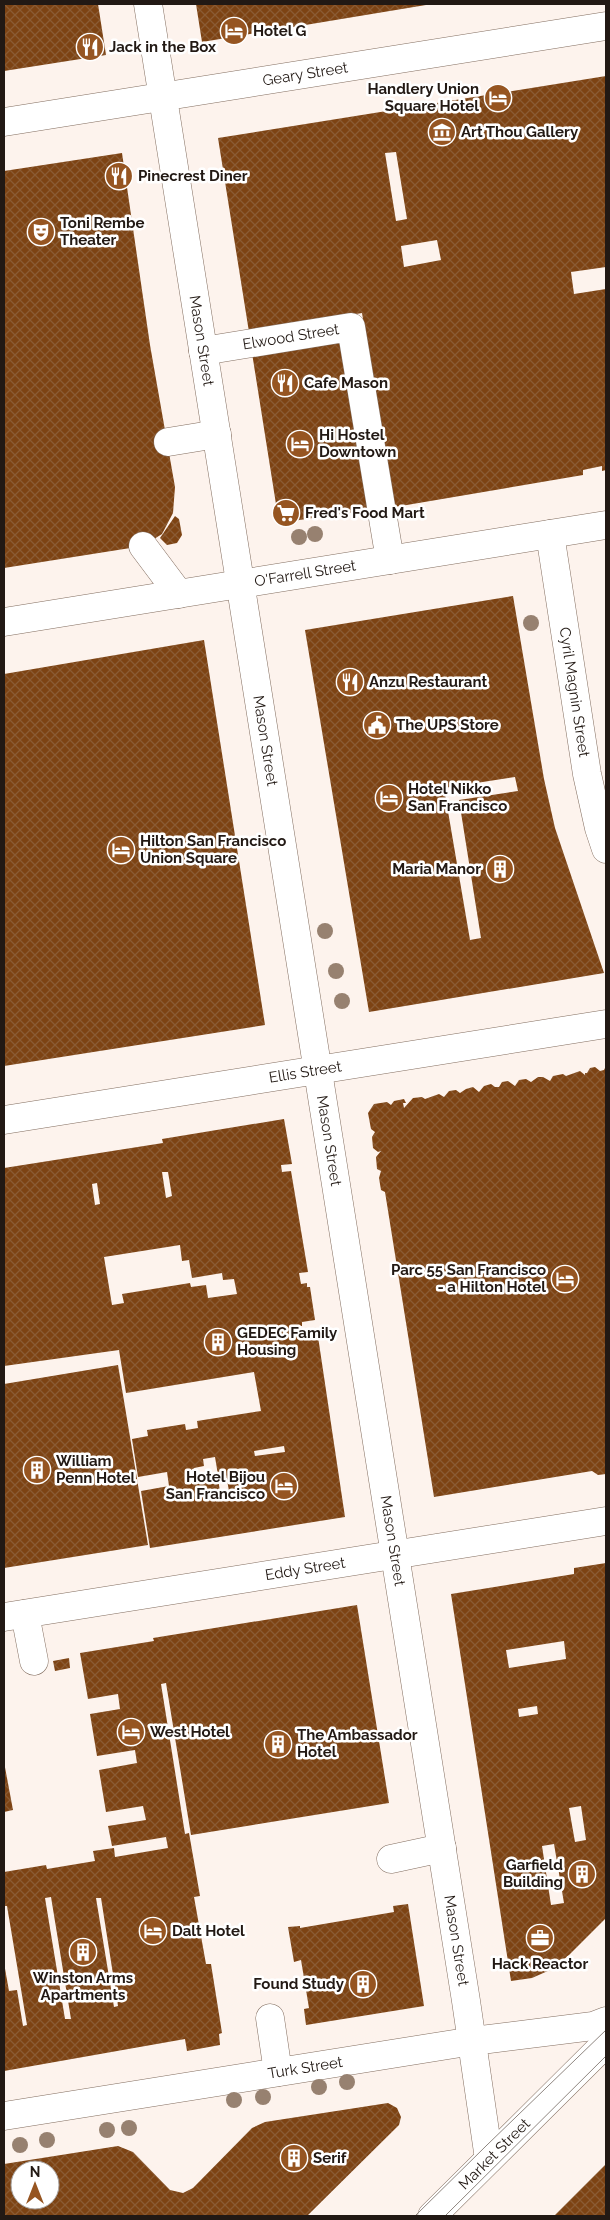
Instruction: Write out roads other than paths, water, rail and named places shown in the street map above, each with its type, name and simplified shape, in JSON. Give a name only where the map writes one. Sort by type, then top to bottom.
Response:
[{"type":"street","name":"Mason Street","points":[[148,4],[442,1848],[489,2159]]},
{"type":"street","name":"Geary Street","points":[[4,122],[606,26]]},
{"type":"street","name":"Elwood Street","points":[[203,351],[351,327],[390,560]]},
{"type":"street","points":[[168,442],[217,434]]},
{"type":"street","name":"O'Farrell Street","points":[[4,622],[606,525]]},
{"type":"street","name":"Cyril Magnin Street","points":[[550,534],[587,774],[599,828],[606,849]]},
{"type":"street","points":[[144,546],[179,594]]},
{"type":"street","name":"Ellis Street","points":[[4,1120],[606,1024]]},
{"type":"street","name":"Eddy Street","points":[[14,1615],[606,1521]]},
{"type":"street","points":[[14,1615],[34,1661]]},
{"type":"street","points":[[391,1859],[442,1848]]},
{"type":"street","points":[[270,2018],[278,2072]]},
{"type":"street","name":"Turk Street","points":[[4,2116],[472,2041],[592,2026],[606,2021]]},
{"type":"street","name":"Market Street","points":[[432,2216],[606,2043]]},
{"type":"street","name":"Market Street","points":[[556,2094],[606,2065]]},
{"type":"tram line","points":[[415,2216],[606,2030]]},
{"type":"tram line","points":[[445,2216],[606,2056]]},
{"type":"place","name":"Hotel G","points":[[234,31]]},
{"type":"place","name":"Jack in the Box","points":[[90,47]]},
{"type":"place","name":"Handlery Union Square Hotel","points":[[498,98]]},
{"type":"place","name":"Art Thou Gallery","points":[[442,132]]},
{"type":"place","name":"Pinecrest Diner","points":[[119,176]]},
{"type":"place","name":"Toni Rembe Theater","points":[[41,232]]},
{"type":"place","name":"Cafe Mason","points":[[285,383]]},
{"type":"place","name":"Hi Hostel Downtown","points":[[300,444]]},
{"type":"place","name":"Fred's Food Mart","points":[[286,513]]},
{"type":"place","name":"Anzu Restaurant","points":[[350,682]]},
{"type":"place","name":"The UPS Store","points":[[377,725]]},
{"type":"place","name":"Hotel Nikko San Francisco","points":[[389,798]]},
{"type":"place","name":"Hilton San Francisco Union Square","points":[[121,850]]},
{"type":"place","name":"Maria Manor","points":[[500,869]]},
{"type":"place","name":"Parc 55 San Francisco - a Hilton Hotel","points":[[565,1279]]},
{"type":"place","name":"GEDEC Family Housing","points":[[218,1342]]},
{"type":"place","name":"William Penn Hotel","points":[[37,1470]]},
{"type":"place","name":"Hotel Bijou San Francisco","points":[[284,1486]]},
{"type":"place","name":"West Hotel","points":[[131,1732]]},
{"type":"place","name":"The Ambassador Hotel","points":[[278,1744]]},
{"type":"place","name":"Garfield Building","points":[[582,1874]]},
{"type":"place","name":"Dalt Hotel","points":[[153,1931]]},
{"type":"place","name":"Hack Reactor","points":[[540,1938]]},
{"type":"place","name":"Winston Arms Apartments","points":[[83,1952]]},
{"type":"place","name":"Found Study","points":[[363,1984]]},
{"type":"place","name":"Serif","points":[[294,2158]]}]
